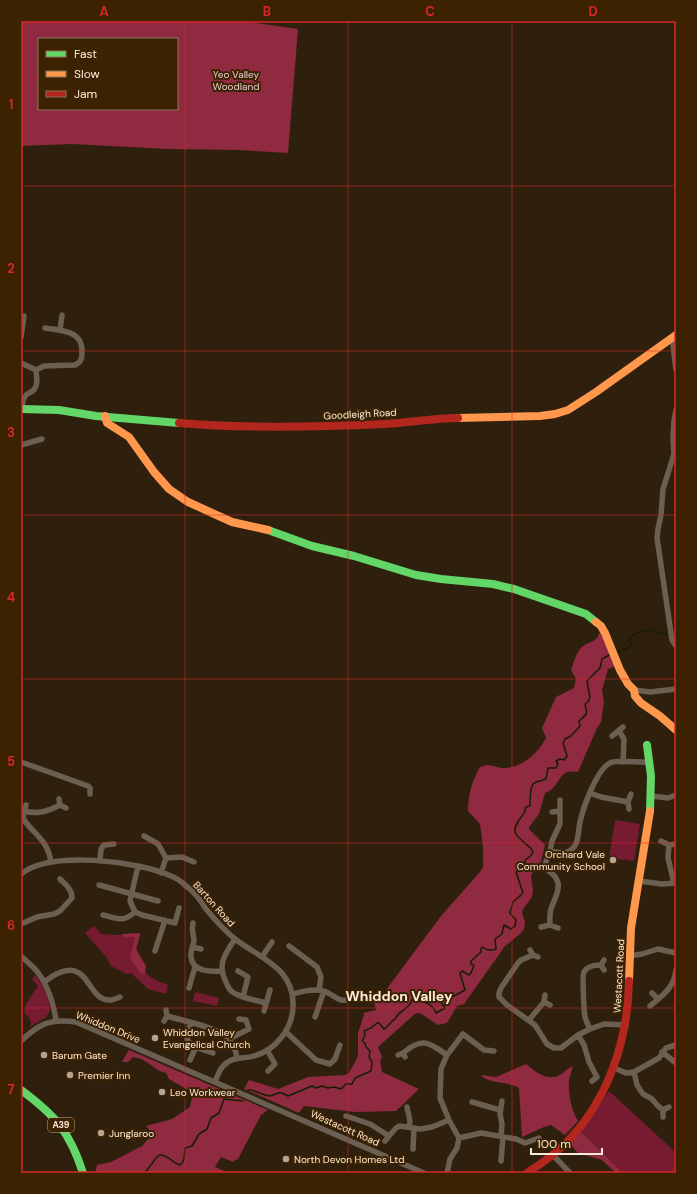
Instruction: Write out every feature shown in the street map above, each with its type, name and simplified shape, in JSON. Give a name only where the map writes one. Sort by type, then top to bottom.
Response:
[{"type":"street","points":[[60,330],[62,315]]},
{"type":"street","points":[[21,337],[24,316]]},
{"type":"street","points":[[36,370],[44,366],[75,365],[81,361],[82,348],[80,342],[69,332],[45,328]]},
{"type":"street","points":[[674,336],[676,370]]},
{"type":"street","name":"Goodleigh Road","points":[[21,408],[61,409],[105,416],[211,426],[331,426],[387,424],[454,418],[548,415],[568,410],[596,392],[674,336]]},
{"type":"street","points":[[21,363],[36,370]]},
{"type":"street","points":[[21,408],[23,398],[32,391],[36,385],[36,370]]},
{"type":"street","points":[[676,410],[673,437],[674,454],[663,489],[662,511],[658,533],[671,636],[676,646]]},
{"type":"street","points":[[105,416],[107,423],[128,437],[135,444],[160,480],[169,489],[188,502],[232,522],[269,530],[312,546],[354,556],[409,573],[441,579],[493,584],[514,589],[586,614],[600,626],[605,633],[624,678],[634,690],[635,696],[641,703],[660,716],[676,730]]},
{"type":"street","points":[[21,445],[42,439]]},
{"type":"street","points":[[634,690],[650,692],[676,689]]},
{"type":"street","points":[[612,736],[621,729],[624,739],[623,762]]},
{"type":"street","name":"Westacott Road","points":[[527,1173],[553,1154],[575,1133],[600,1098],[620,1053],[626,1025],[631,930],[651,796],[647,745]]},
{"type":"street","points":[[550,851],[562,853],[568,852],[576,845],[580,820],[590,793],[600,773],[607,764],[614,761],[649,762]]},
{"type":"street","points":[[21,762],[88,786],[90,788],[90,794]]},
{"type":"street","points":[[590,793],[601,797],[628,802]]},
{"type":"street","points":[[629,809],[628,802],[631,794]]},
{"type":"street","points":[[651,796],[668,798],[676,795]]},
{"type":"street","points":[[550,925],[550,912],[558,886],[556,878],[546,870],[545,866],[552,840],[560,824],[560,800]]},
{"type":"street","points":[[51,862],[49,850],[46,844],[24,820],[25,808],[37,813],[45,812],[62,804]]},
{"type":"street","points":[[552,812],[560,811]]},
{"type":"street","points":[[144,836],[158,844],[166,858],[161,872]]},
{"type":"street","points":[[661,841],[668,845],[676,844]]},
{"type":"street","points":[[100,861],[101,848],[104,845],[114,844]]},
{"type":"street","points":[[639,881],[662,884],[675,883],[668,858],[668,845]]},
{"type":"street","points":[[166,858],[182,857],[194,862]]},
{"type":"street","name":"Barton Road","points":[[22,871],[36,865],[51,862],[100,861],[138,866],[161,872],[179,881],[194,892],[220,925],[235,939],[278,968],[289,985],[292,994],[292,1014],[286,1032],[277,1043],[267,1050],[255,1056],[237,1058],[226,1062],[220,1069],[215,1082]]},
{"type":"street","points":[[138,866],[130,902],[135,912],[175,923],[179,908]]},
{"type":"street","points":[[21,924],[37,917],[54,914],[60,911],[68,903],[72,898],[72,893],[60,879]]},
{"type":"street","points":[[99,885],[158,901]]},
{"type":"street","points":[[103,915],[122,920],[128,918],[135,912]]},
{"type":"street","points":[[155,951],[165,920]]},
{"type":"street","points":[[189,988],[195,967],[191,957],[194,939],[191,930],[193,923]]},
{"type":"street","points":[[541,927],[550,925],[558,928]]},
{"type":"street","points":[[235,939],[224,957],[221,971],[229,988],[236,994],[243,997],[266,1003]]},
{"type":"street","points":[[262,957],[272,942]]},
{"type":"street","points":[[289,946],[317,967],[321,977],[322,990],[315,1017]]},
{"type":"street","points":[[192,947],[201,949]]},
{"type":"street","points":[[629,956],[658,949],[676,953]]},
{"type":"street","points":[[534,954],[521,960],[498,993],[500,999],[529,1020],[537,1028],[547,1044],[554,1048],[561,1048],[578,1035],[604,1024],[626,1025]]},
{"type":"street","points":[[21,956],[34,968],[44,982],[50,993],[56,1020]]},
{"type":"street","points":[[590,1029],[585,1018],[584,1011],[583,976],[587,969],[594,965],[603,965]]},
{"type":"street","points":[[195,967],[204,970],[221,971]]},
{"type":"street","points":[[44,982],[61,971],[72,970],[81,974],[96,994],[103,999],[110,1001],[120,998]]},
{"type":"street","points":[[650,1006],[674,982],[676,970]]},
{"type":"street","points":[[238,971],[248,977],[243,997]]},
{"type":"street","points":[[264,1011],[270,990]]},
{"type":"street","points":[[292,994],[310,990],[322,990],[339,1000],[352,1000]]},
{"type":"street","points":[[652,993],[658,999]]},
{"type":"street","points":[[529,1020],[544,1002],[545,995]]},
{"type":"street","points":[[544,1002],[550,1005]]},
{"type":"street","points":[[166,1016],[219,1031],[229,1039],[236,1052],[237,1058]]},
{"type":"street","points":[[229,1039],[250,1029],[246,1020],[239,1019]]},
{"type":"street","name":"Whiddon Drive","points":[[21,1041],[43,1024],[56,1020],[76,1022],[257,1100]]},
{"type":"street","points":[[191,1023],[187,1038],[189,1043],[212,1052]]},
{"type":"street","points":[[447,1173],[450,1159],[457,1148],[459,1138],[449,1120],[440,1098],[441,1070],[447,1055],[465,1031],[484,1050],[495,1050]]},
{"type":"street","points":[[286,1032],[316,1060],[330,1064],[335,1059],[340,1045]]},
{"type":"street","points":[[578,1035],[584,1045],[588,1062],[597,1077],[592,1081]]},
{"type":"street","points":[[402,1055],[409,1047],[422,1042],[431,1044],[447,1055]]},
{"type":"street","points":[[614,1068],[626,1073],[634,1072],[659,1058],[666,1048],[676,1044]]},
{"type":"street","points":[[190,1060],[196,1047]]},
{"type":"street","points":[[267,1050],[274,1064],[268,1071]]},
{"type":"street","points":[[662,1052],[676,1063]]},
{"type":"street","points":[[634,1072],[637,1085],[643,1094],[652,1099],[658,1106],[666,1109],[663,1117]]},
{"type":"street","name":"A39","points":[[21,1090],[37,1102],[62,1127],[77,1154],[83,1173]]},
{"type":"street","name":"Westacott Road","points":[[257,1100],[424,1173]]},
{"type":"street","points":[[500,1161],[502,1124],[500,1110],[502,1101]]},
{"type":"street","points":[[472,1102],[500,1110]]},
{"type":"street","points":[[407,1107],[412,1128],[413,1149]]},
{"type":"street","points":[[346,1116],[370,1124],[387,1138],[399,1126],[412,1128],[432,1127],[449,1120]]},
{"type":"street","points":[[459,1138],[481,1133],[525,1143],[539,1138]]},
{"type":"street","points":[[553,1154],[570,1173]]},
{"type":"shaded area","points":[[615,820],[640,824],[634,861],[609,858]]},
{"type":"shaded area","points":[[94,926],[101,934],[117,935],[139,933],[140,935],[134,957],[141,968],[148,975],[168,985],[166,994],[148,989],[131,973],[127,974],[111,966],[107,958],[85,933]]},
{"type":"shaded area","points":[[35,975],[46,992],[50,1011],[46,1017],[30,1027],[30,1019],[24,1012],[26,1004],[38,986],[32,979]]},
{"type":"shaded area","points":[[195,992],[219,998],[217,1006],[193,1001]]},
{"type":"shaded area","points":[[609,1091],[672,1149],[676,1155],[676,1173],[623,1173],[581,1132]]},
{"type":"green space","name":"Yeo Valley Woodland","points":[[21,21],[241,21],[298,29],[288,153],[72,144],[21,146]]},
{"type":"green space","points":[[600,632],[616,666],[608,669],[602,690],[604,702],[601,722],[578,772],[572,771],[565,773],[553,788],[545,793],[539,814],[529,827],[529,829],[545,845],[541,861],[533,871],[531,877],[533,890],[532,897],[523,909],[522,913],[525,922],[524,929],[505,946],[464,1004],[457,1006],[447,1023],[438,1025],[420,1013],[416,1013],[378,1047],[382,1057],[380,1061],[382,1072],[419,1089],[396,1111],[355,1112],[304,1106],[299,1113],[244,1089],[249,1080],[278,1089],[308,1077],[345,1075],[349,1073],[357,1058],[358,1033],[364,1015],[363,1013],[376,1010],[374,1002],[387,998],[386,990],[441,916],[483,867],[483,846],[480,824],[468,811],[471,788],[480,767],[491,765],[503,768],[513,767],[530,758],[535,753],[546,738],[542,728],[556,697],[574,688],[576,679],[571,670],[577,654],[583,646],[595,640]]},
{"type":"green space","points":[[139,933],[140,935],[136,949],[146,966],[145,975],[141,974],[130,958],[135,937],[124,937],[122,934]]},
{"type":"green space","points":[[129,1050],[268,1110],[261,1115],[238,1159],[233,1162],[221,1157],[215,1167],[229,1173],[95,1173],[97,1165],[111,1162],[142,1146],[153,1134],[146,1126],[172,1119],[190,1107],[193,1093],[169,1079],[166,1073],[159,1071],[139,1058],[133,1057],[128,1062],[122,1062]]},
{"type":"green space","points":[[526,1064],[542,1075],[551,1077],[560,1075],[573,1066],[569,1079],[570,1101],[578,1121],[565,1135],[551,1125],[522,1137],[519,1088],[510,1084],[488,1080],[481,1075],[496,1077]]},
{"type":"green space","points":[[581,1132],[623,1173],[616,1173],[602,1160],[578,1153],[570,1144]]},
{"type":"waterway","points":[[617,652],[630,647],[632,645],[629,639],[640,632],[653,630],[658,634],[663,633],[669,635]]},
{"type":"waterway","points":[[248,1090],[270,1096],[278,1093],[288,1096],[312,1086],[316,1088],[322,1086],[341,1089],[346,1084],[352,1084],[355,1078],[371,1071],[372,1062],[369,1057],[370,1051],[362,1041],[365,1035],[364,1031],[377,1023],[379,1023],[384,1029],[409,1006],[412,1000],[415,999],[427,1003],[436,1013],[445,1008],[441,1002],[441,998],[452,997],[465,990],[460,973],[462,971],[469,975],[471,973],[474,965],[471,964],[471,961],[481,952],[482,947],[489,950],[496,949],[495,939],[502,934],[504,925],[511,929],[515,926],[516,920],[510,913],[513,902],[523,893],[516,872],[525,868],[525,860],[531,856],[533,852],[532,849],[516,835],[516,825],[524,814],[526,807],[530,806],[533,784],[546,779],[548,768],[556,768],[558,764],[556,761],[560,759],[564,760],[567,756],[563,743],[565,739],[571,736],[580,726],[579,721],[586,714],[585,704],[588,702],[590,697],[587,681],[600,668],[602,659],[611,654]]},
{"type":"waterway","points":[[145,1173],[159,1155],[165,1156],[180,1165],[184,1159],[185,1148],[192,1146],[199,1134],[207,1129],[211,1118],[219,1113],[224,1099],[243,1101]]},
{"type":"traffic: fast","points":[[21,409],[59,410],[96,416],[179,423]]},
{"type":"traffic: fast","points":[[268,530],[312,546],[354,556],[416,575],[493,584],[514,589],[586,614],[596,622]]},
{"type":"traffic: fast","points":[[647,745],[651,776],[650,811]]},
{"type":"traffic: fast","points":[[21,1090],[52,1116],[67,1135],[73,1146],[83,1173]]},
{"type":"traffic: slow","points":[[458,418],[540,416],[568,410],[676,335]]},
{"type":"traffic: slow","points":[[105,416],[107,423],[129,437],[154,472],[169,489],[188,502],[232,522],[268,530]]},
{"type":"traffic: slow","points":[[596,622],[601,626],[605,633],[620,670],[628,684],[634,690],[635,696],[641,703],[660,716],[676,730]]},
{"type":"traffic: slow","points":[[629,981],[631,928],[650,811]]},
{"type":"traffic: jam","points":[[179,423],[256,427],[308,427],[403,423],[458,418]]},
{"type":"traffic: jam","points":[[527,1173],[566,1143],[581,1126],[604,1089],[613,1068],[625,1026],[629,981]]},
{"type":"place","name":"Orchard Vale Community School","points":[[613,860]]},
{"type":"place","name":"Whiddon Valley Evangelical Church","points":[[155,1038]]},
{"type":"place","name":"Barum Gate","points":[[44,1055]]},
{"type":"place","name":"Premier Inn","points":[[70,1075]]},
{"type":"place","name":"Leo Workwear","points":[[162,1092]]},
{"type":"place","name":"Junglaroo","points":[[101,1133]]},
{"type":"place","name":"North Devon Homes Ltd","points":[[286,1159]]},
{"type":"district","name":"Whiddon Valley","points":[[399,996]]}]
